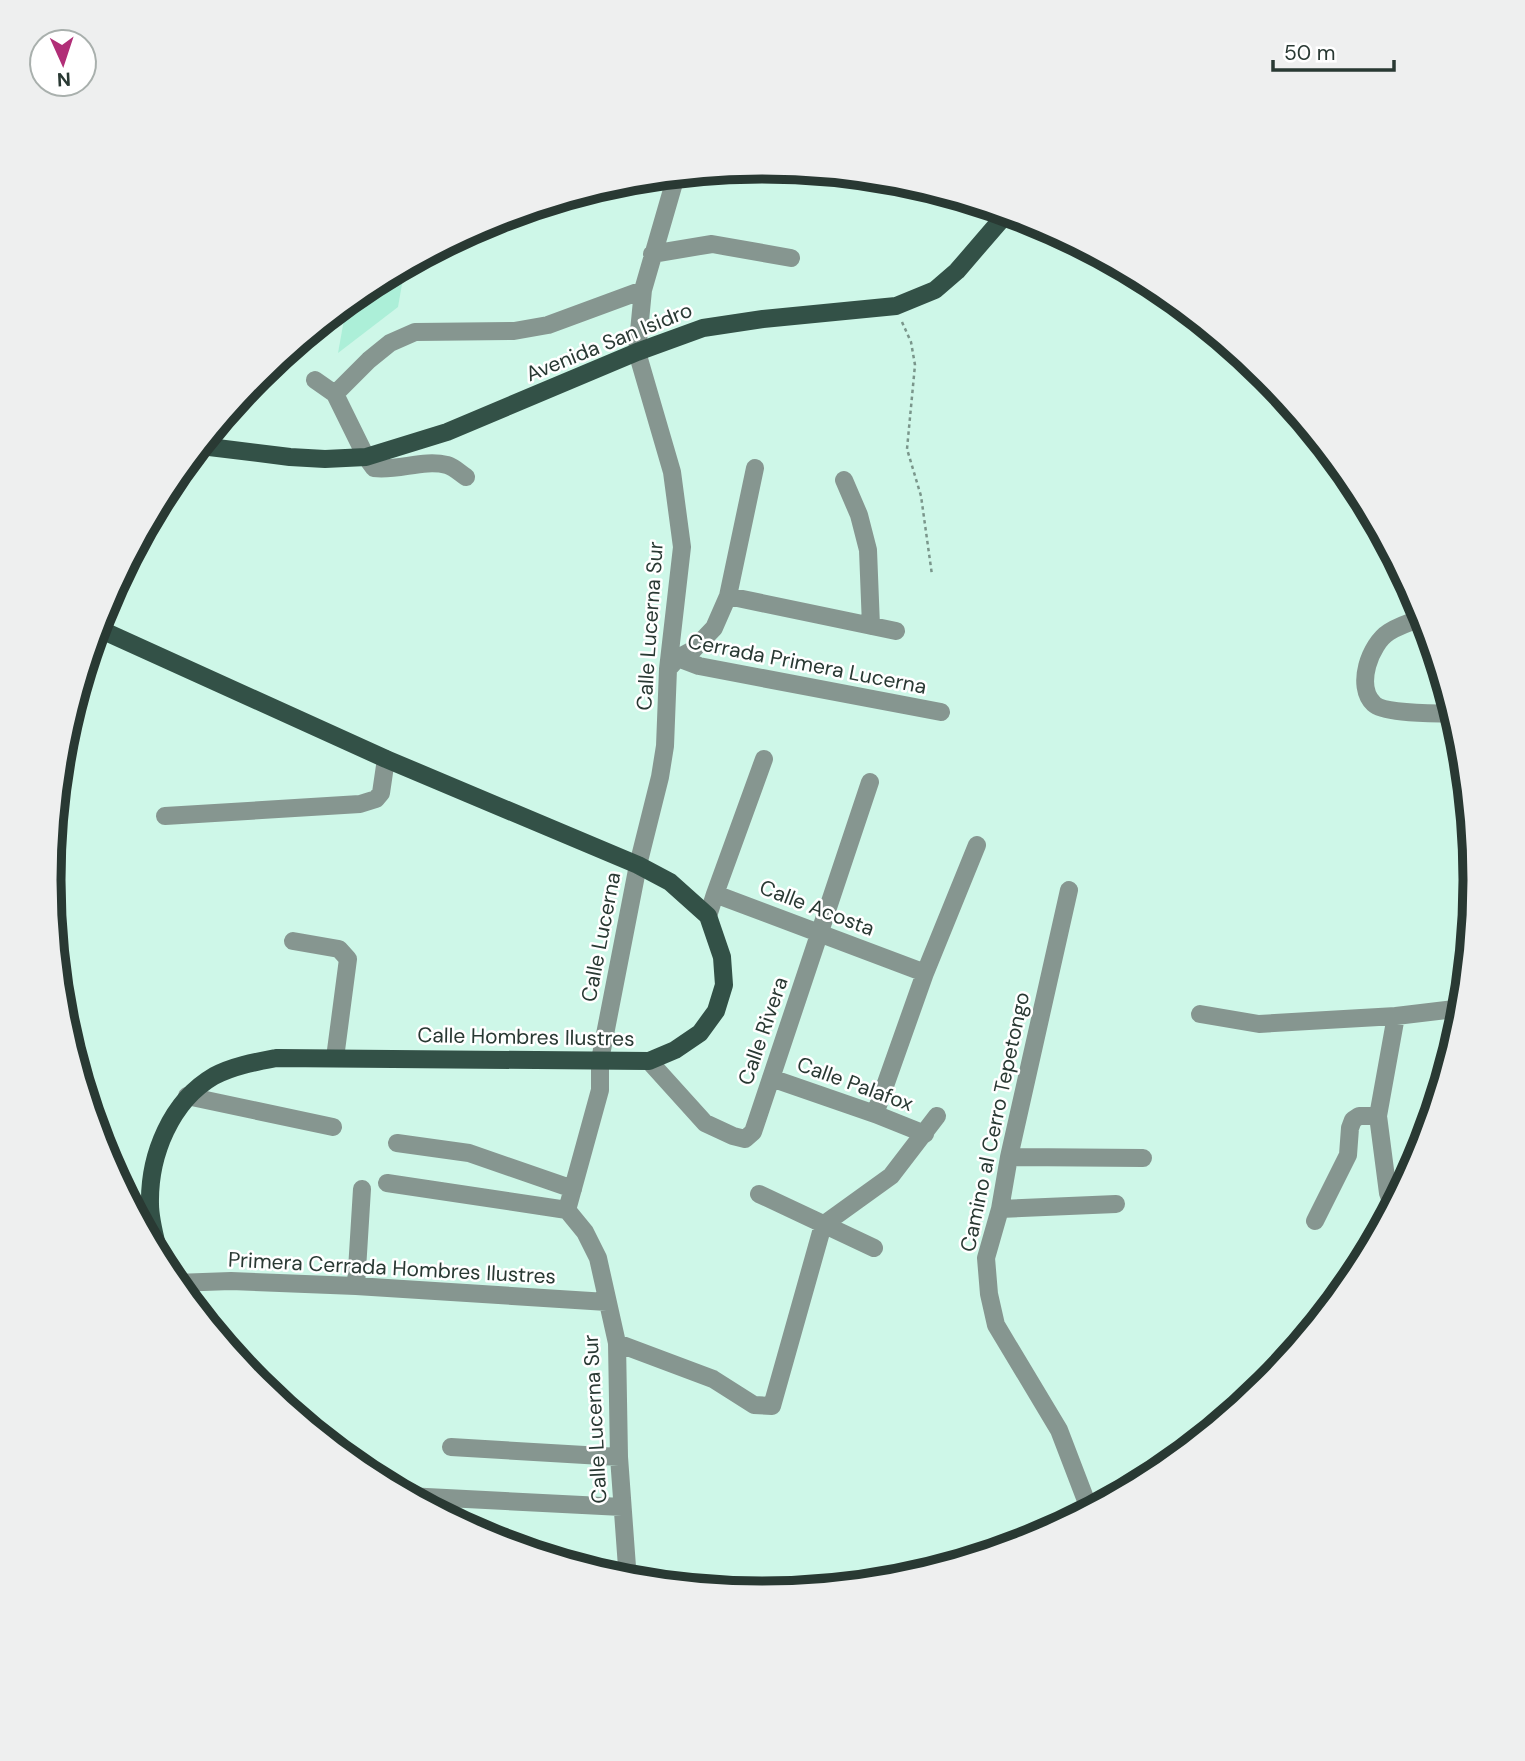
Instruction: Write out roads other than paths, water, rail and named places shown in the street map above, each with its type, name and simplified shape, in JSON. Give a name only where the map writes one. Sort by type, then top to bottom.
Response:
[{"type":"main road","name":"Avenida San Isidro","points":[[211,447],[290,457],[366,457],[447,432],[637,352],[703,328],[763,319],[896,306],[935,290],[957,271],[1000,221]]},
{"type":"main road","name":"Calle Hombres Ilustres","points":[[107,632],[386,759],[638,865],[670,882],[708,916],[722,957],[724,985],[716,1011],[700,1033],[675,1050],[649,1061],[276,1058],[243,1065],[215,1076],[187,1096],[163,1135],[153,1170],[150,1205],[155,1231]]},
{"type":"street","points":[[637,352],[643,289],[673,185]]},
{"type":"street","points":[[652,254],[712,244],[791,258]]},
{"type":"street","points":[[334,394],[390,343],[415,332],[513,331],[548,325],[643,289]]},
{"type":"street","name":"Calle Lucerna Sur","points":[[637,352],[672,472],[682,547],[665,746],[638,865]]},
{"type":"street","points":[[315,380],[334,394],[374,468],[386,469],[428,463],[449,466],[466,477]]},
{"type":"street","points":[[673,664],[714,628],[728,596],[755,468]]},
{"type":"street","points":[[844,480],[859,515],[868,550],[871,626]]},
{"type":"street","points":[[728,596],[896,631]]},
{"type":"street","points":[[1414,621],[1389,632],[1377,643],[1366,667],[1368,693],[1374,704],[1384,709],[1443,713]]},
{"type":"street","name":"Cerrada Primera Lucerna","points":[[673,664],[699,666],[942,712]]},
{"type":"street","points":[[165,816],[360,804],[376,799],[382,793],[386,759]]},
{"type":"street","points":[[708,916],[764,760]]},
{"type":"street","name":"Calle Rivera","points":[[649,1061],[705,1123],[745,1139],[754,1132],[870,782]]},
{"type":"street","points":[[875,1114],[925,973],[977,845]]},
{"type":"street","name":"Calle Lucerna","points":[[600,1060],[638,865]]},
{"type":"street","name":"Camino al Cerro Tepetongo","points":[[1069,890],[1009,1157],[1000,1209],[986,1258],[989,1294],[996,1325],[1059,1430],[1087,1502]]},
{"type":"street","name":"Calle Acosta","points":[[715,894],[925,973]]},
{"type":"street","points":[[293,942],[339,949],[348,959],[335,1058]]},
{"type":"street","points":[[1200,1014],[1259,1024],[1396,1016],[1451,1009]]},
{"type":"street","points":[[1389,1195],[1378,1116],[1396,1016]]},
{"type":"street","points":[[387,1183],[567,1210],[600,1090],[600,1060]]},
{"type":"street","name":"Calle Palafox","points":[[771,1078],[925,1134]]},
{"type":"street","points":[[187,1096],[333,1127]]},
{"type":"street","points":[[617,1343],[713,1379],[754,1405],[772,1406],[823,1225],[891,1176],[937,1116]]},
{"type":"street","points":[[1315,1221],[1349,1154],[1353,1120],[1359,1116],[1378,1116]]},
{"type":"street","points":[[397,1143],[470,1153],[573,1189]]},
{"type":"street","points":[[1009,1157],[1143,1158]]},
{"type":"street","points":[[356,1286],[362,1189]]},
{"type":"street","points":[[759,1194],[874,1248]]},
{"type":"street","points":[[1000,1209],[1116,1204]]},
{"type":"street","name":"Calle Lucerna Sur","points":[[567,1210],[584,1232],[598,1258],[617,1343],[619,1457],[626,1568]]},
{"type":"street","name":"Primera Cerrada Hombres Ilustres","points":[[188,1283],[231,1281],[356,1286],[607,1302]]},
{"type":"street","points":[[451,1447],[619,1457]]},
{"type":"street","points":[[429,1497],[622,1507]]}]
